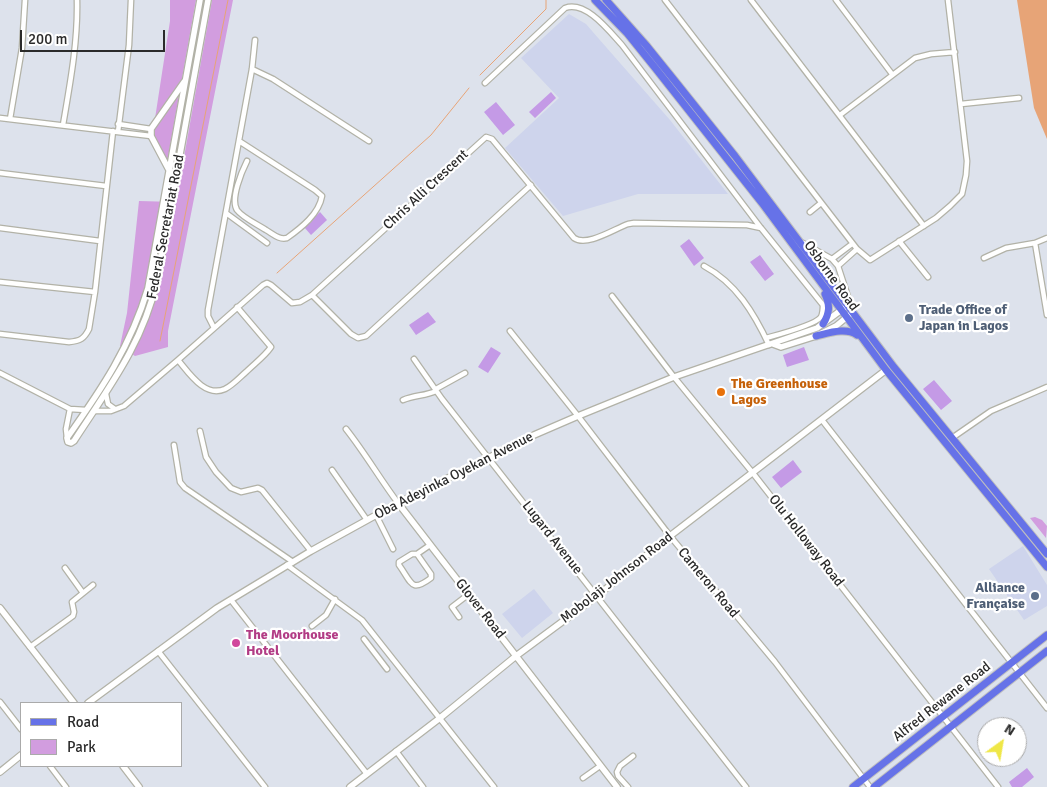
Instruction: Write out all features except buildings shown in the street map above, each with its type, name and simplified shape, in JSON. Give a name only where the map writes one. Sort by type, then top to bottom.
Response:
[{"type":"main road","name":"Federal Secretariat Road","points":[[200,0],[150,280],[142,308],[126,346],[67,438],[68,442],[71,443],[106,394],[132,350],[155,290],[208,0]]},
{"type":"main road","name":"Osborne Road","points":[[595,0],[627,33],[762,203],[886,370],[1047,567]]},
{"type":"main road","name":"Osborne Road","points":[[606,0],[676,81],[893,366],[1047,554]]},
{"type":"main road","points":[[169,171],[151,136],[151,128],[186,80]]},
{"type":"main road","points":[[819,282],[829,306],[828,318],[823,324]]},
{"type":"main road","name":"Oba Adeyinka Oyekan Avenue","points":[[89,702],[198,621],[290,563],[398,503],[578,416],[674,377],[823,324],[848,305]]},
{"type":"main road","points":[[816,336],[836,326],[853,312]]},
{"type":"main road","points":[[771,344],[781,347],[816,336],[841,331],[854,333],[861,338]]},
{"type":"main road","name":"Mobolaji Johnson Road","points":[[350,787],[440,718],[516,656],[597,596],[752,472],[886,370]]},
{"type":"main road","name":"Glover Road","points":[[398,503],[617,787]]},
{"type":"main road","points":[[0,608],[73,702]]},
{"type":"main road","name":"Alfred Rewane Road","points":[[853,787],[1047,636]]},
{"type":"main road","name":"Alfred Rewane Road","points":[[874,787],[1047,650]]},
{"type":"main road","points":[[0,772],[20,756]]},
{"type":"main road","points":[[124,767],[139,787]]},
{"type":"street","points":[[10,119],[22,48],[26,0]]},
{"type":"street","points":[[63,125],[72,67],[78,0]]},
{"type":"street","points":[[0,334],[70,342],[79,341],[86,335],[89,329],[95,292],[106,186],[130,45],[131,0]]},
{"type":"street","points":[[666,0],[852,244],[870,260],[924,226],[962,194],[967,161],[948,0]]},
{"type":"street","points":[[751,0],[924,226]]},
{"type":"street","points":[[836,0],[892,74]]},
{"type":"street","points":[[485,83],[564,8],[573,7],[601,22],[622,46],[761,228],[822,303],[824,309],[821,317],[817,320],[766,338]]},
{"type":"street","points":[[214,328],[208,316],[208,310],[252,69],[255,40]]},
{"type":"street","points":[[840,115],[915,58],[931,54],[955,52]]},
{"type":"street","points":[[252,69],[272,78],[369,141]]},
{"type":"street","points":[[960,104],[1019,98]]},
{"type":"street","points":[[0,118],[151,136]]},
{"type":"street","points":[[118,124],[151,128]]},
{"type":"street","name":"Chris Alli Crescent","points":[[94,411],[108,412],[124,406],[263,285],[267,283],[271,285],[292,303],[300,302],[312,294],[486,137],[492,139],[574,238],[579,241],[588,241],[634,223],[761,228]]},
{"type":"street","points":[[239,140],[322,196],[313,215],[287,238],[280,238],[236,208],[235,203],[240,178],[247,161]]},
{"type":"street","points":[[0,173],[106,186]]},
{"type":"street","points":[[312,294],[350,334],[358,338],[366,336],[531,185]]},
{"type":"street","points":[[810,212],[821,203]]},
{"type":"street","points":[[226,213],[267,243]]},
{"type":"street","points":[[0,228],[100,241]]},
{"type":"street","points":[[984,258],[1006,248],[1035,243],[1047,238]]},
{"type":"street","points":[[799,241],[832,259],[838,266],[842,284],[853,312]]},
{"type":"street","points":[[899,241],[928,277]]},
{"type":"street","points":[[1035,243],[1047,316]]},
{"type":"street","points":[[832,259],[852,244]]},
{"type":"street","points":[[838,266],[857,249]]},
{"type":"street","points":[[704,266],[722,278],[737,293],[755,315],[771,344]]},
{"type":"street","points":[[0,282],[95,292]]},
{"type":"street","name":"Olu Holloway Road","points":[[612,296],[998,787]]},
{"type":"street","points":[[178,360],[196,382],[212,390],[225,389],[236,381],[271,347],[237,307]]},
{"type":"street","name":"Cameron Road","points":[[510,331],[670,536],[775,662],[870,787]]},
{"type":"street","name":"Lugard Avenue","points":[[414,359],[436,390],[746,787]]},
{"type":"street","points":[[0,373],[70,409],[86,410]]},
{"type":"street","points":[[403,400],[415,395],[425,396],[464,373]]},
{"type":"street","points":[[952,438],[991,411],[1047,387]]},
{"type":"street","points":[[106,394],[108,404],[115,409]]},
{"type":"street","points":[[67,438],[66,429],[70,409]]},
{"type":"street","points":[[822,420],[1047,708]]},
{"type":"street","name":"Glover Road","points":[[346,429],[368,457],[372,469],[398,503]]},
{"type":"street","points":[[200,431],[206,457],[216,472],[231,488],[240,492],[258,488],[262,490],[311,551]]},
{"type":"street","points":[[174,445],[180,482],[185,488],[290,563],[362,620],[494,787]]},
{"type":"street","points":[[332,470],[367,520]]},
{"type":"street","points":[[376,515],[393,549]]},
{"type":"street","points":[[417,554],[431,574],[431,578],[420,586],[413,585],[399,565],[399,562],[407,556],[417,554],[430,545]]},
{"type":"street","points":[[65,568],[83,593]]},
{"type":"street","points":[[30,647],[73,616],[72,602],[92,585]]},
{"type":"street","points":[[459,617],[452,607],[468,594]]},
{"type":"street","points":[[312,626],[323,618],[335,599]]},
{"type":"street","points":[[231,600],[366,774]]},
{"type":"street","points":[[364,639],[387,669]]},
{"type":"street","points":[[376,654],[385,647]]},
{"type":"street","points":[[158,650],[265,787]]},
{"type":"street","points":[[0,702],[20,728]]},
{"type":"street","points":[[396,751],[423,787]]},
{"type":"street","points":[[628,787],[618,776],[617,772],[620,766],[633,756]]},
{"type":"street","points":[[582,778],[600,766]]},
{"type":"street","points":[[51,767],[66,787]]},
{"type":"shaded area","points":[[1017,0],[1047,0],[1047,139],[1034,108]]},
{"type":"shaded area","points":[[569,14],[586,24],[670,120],[728,194],[638,194],[563,216],[505,148],[559,98],[521,58]]},
{"type":"shaded area","points":[[551,92],[556,98],[535,118],[529,112]]},
{"type":"shaded area","points":[[496,102],[515,125],[503,135],[484,112]]},
{"type":"shaded area","points":[[320,212],[327,220],[311,235],[304,227]]},
{"type":"shaded area","points":[[689,239],[704,258],[694,266],[680,246]]},
{"type":"shaded area","points":[[760,255],[774,274],[765,281],[750,262]]},
{"type":"shaded area","points":[[428,312],[436,322],[416,335],[409,325]]},
{"type":"shaded area","points":[[491,347],[501,353],[488,373],[478,367]]},
{"type":"shaded area","points":[[804,347],[809,360],[787,367],[783,355]]},
{"type":"shaded area","points":[[934,380],[952,401],[941,410],[923,389]]},
{"type":"shaded area","points":[[793,460],[802,472],[781,488],[772,477]]},
{"type":"shaded area","points":[[1023,546],[1047,585],[1047,606],[1024,620],[989,569]]},
{"type":"shaded area","points":[[534,589],[553,613],[522,638],[502,614]]},
{"type":"shaded area","points":[[1027,768],[1034,777],[1022,787],[1012,787],[1009,782]]},
{"type":"green space","points":[[170,0],[196,0],[167,163],[152,138],[170,21]]},
{"type":"green space","points":[[212,0],[233,0],[168,331],[168,347],[135,356],[120,346],[127,313],[139,201],[176,202]]},
{"type":"green space","points":[[1035,517],[1042,520],[1047,526],[1046,538],[1030,518]]},
{"type":"waterway","points":[[160,341],[228,0]]},
{"type":"waterway","points":[[480,75],[546,9],[546,0]]},
{"type":"waterway","points":[[277,273],[431,135],[469,88]]},
{"type":"place","name":"Trade Office of Japan in Lagos","points":[[909,318]]},
{"type":"place","name":"The Greenhouse Lagos","points":[[721,392]]},
{"type":"place","name":"Alliance Française","points":[[1035,596]]},
{"type":"place","name":"The Moorhouse Hotel","points":[[236,643]]}]
